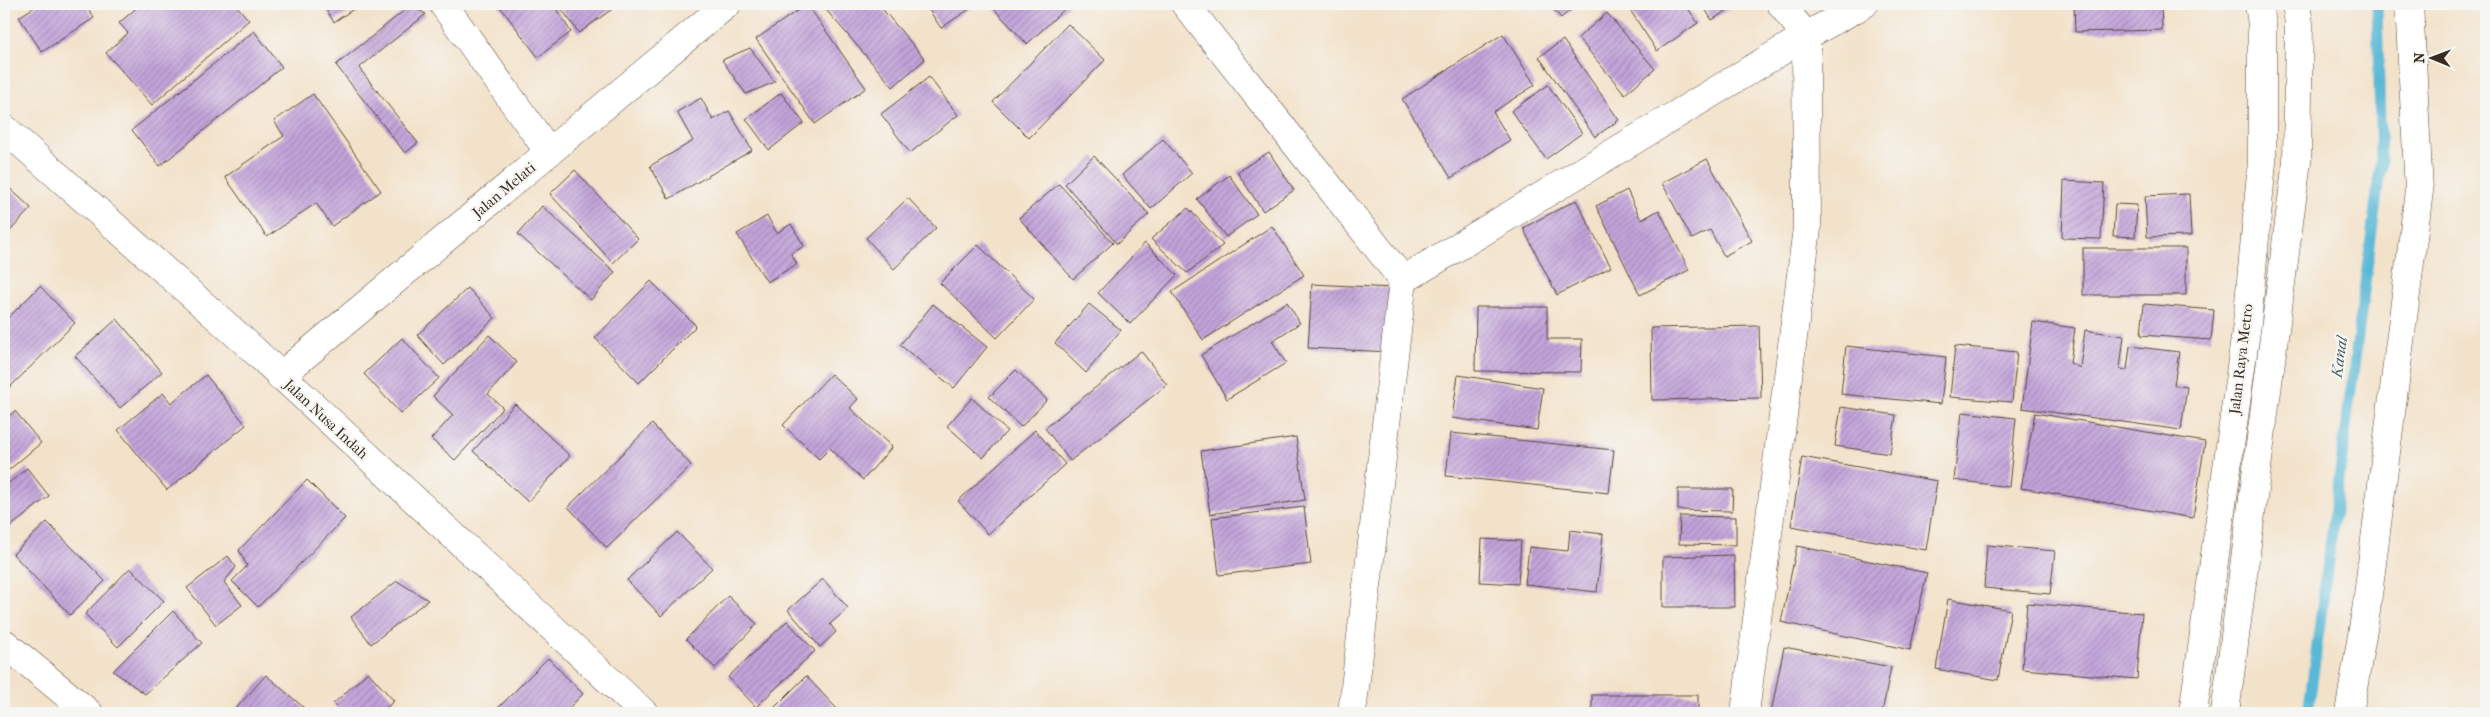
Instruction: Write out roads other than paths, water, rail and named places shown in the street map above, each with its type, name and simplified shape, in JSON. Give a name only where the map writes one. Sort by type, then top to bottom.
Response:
[{"type":"main road","points":[[443,4],[548,152]]},
{"type":"main road","name":"Jalan Melati","points":[[280,376],[727,4]]},
{"type":"main road","points":[[1185,4],[1403,280],[1352,713]]},
{"type":"main road","points":[[1745,713],[1807,228],[1806,36],[1781,4]]},
{"type":"main road","points":[[1403,280],[1806,36],[1864,4]]},
{"type":"main road","name":"Jalan Raya Metro","points":[[2193,713],[2247,324],[2262,162],[2262,25],[2259,4]]},
{"type":"main road","points":[[2225,713],[2297,161],[2299,23],[2296,4]]},
{"type":"main road","points":[[2349,713],[2366,611],[2419,191],[2409,4]]},
{"type":"main road","name":"Jalan Nusa Indah","points":[[4,128],[244,341],[644,713]]},
{"type":"main road","points":[[2217,540],[2248,541]]},
{"type":"main road","points":[[4,643],[89,713]]},
{"type":"waterway","name":"Kanal","points":[[2308,713],[2381,163],[2377,4]]}]
